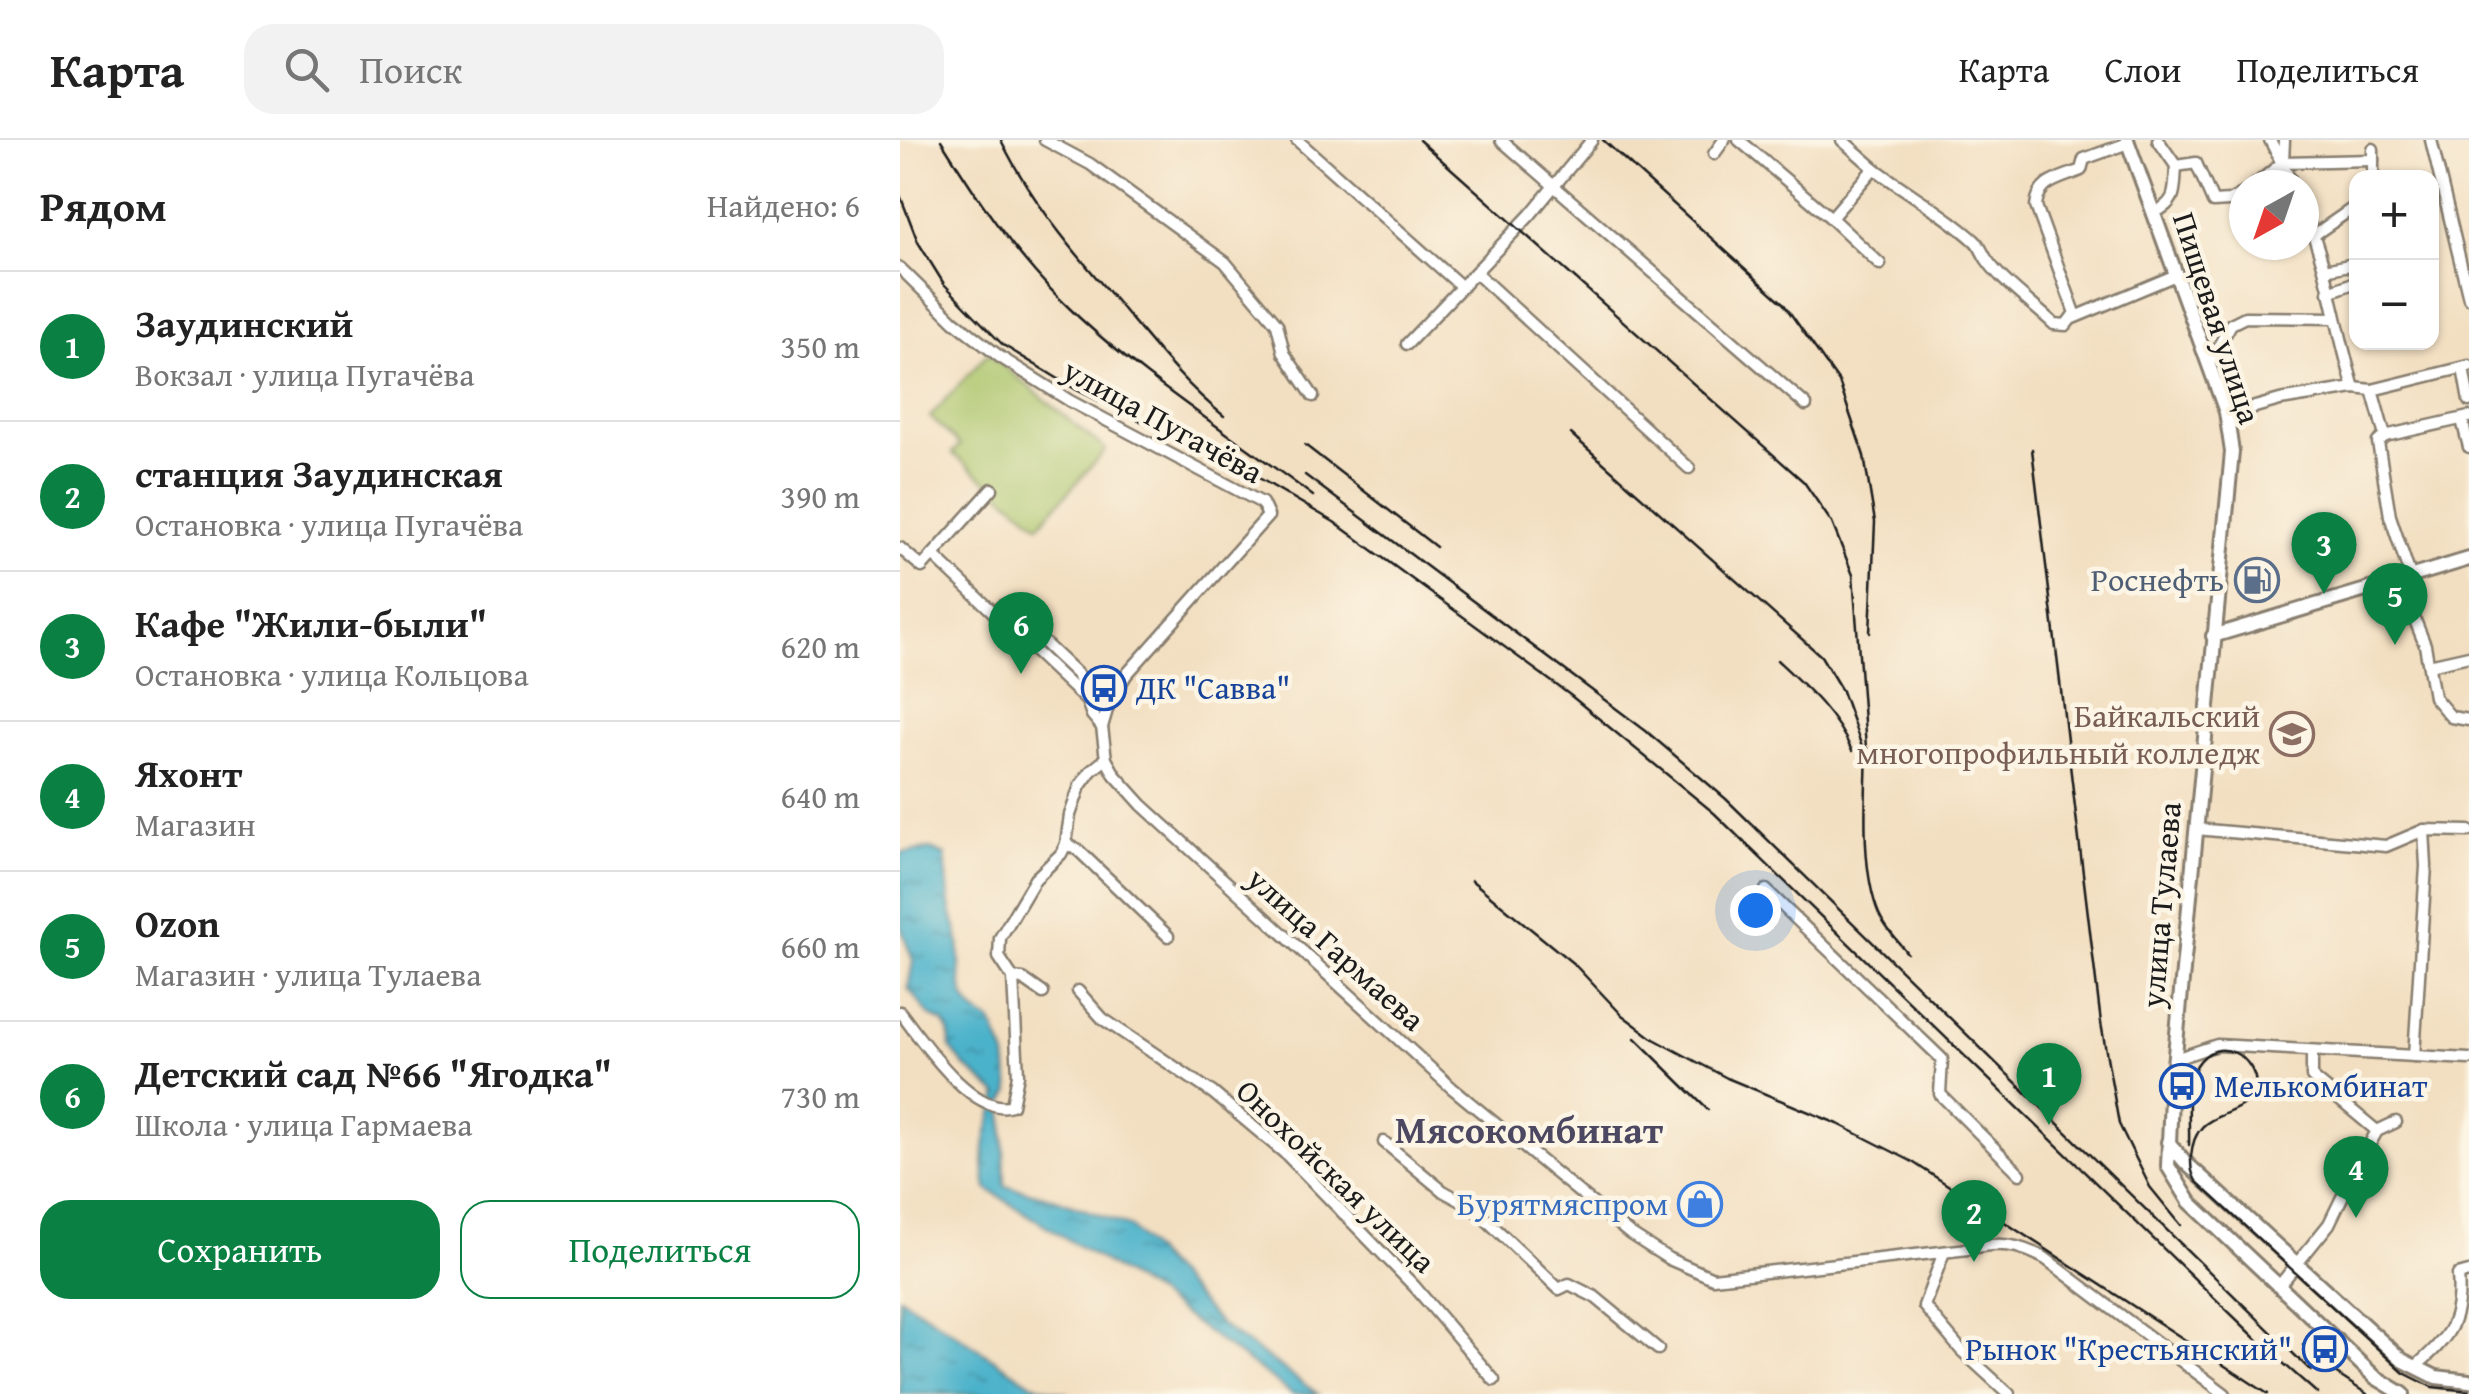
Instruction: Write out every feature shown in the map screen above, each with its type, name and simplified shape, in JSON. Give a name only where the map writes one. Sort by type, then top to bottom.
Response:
[{"type":"main road","name":"Пищевая улица","points":[[2128,142],[2228,426],[2232,452],[2213,636]]},
{"type":"main road","points":[[2213,636],[2469,560]]},
{"type":"main road","name":"улица Тулаева","points":[[2213,636],[2168,1166],[2178,1186],[2279,1286],[2375,1377],[2403,1394]]},
{"type":"main road","points":[[2168,1142],[2296,1266],[2414,1368],[2436,1378],[2469,1381]]},
{"type":"street","points":[[1044,140],[1090,164],[1224,262],[1277,324],[1284,353],[1313,396]]},
{"type":"street","points":[[1298,140],[1462,286]]},
{"type":"street","points":[[1501,140],[1806,405]]},
{"type":"street","points":[[1407,344],[1554,188],[1592,140]]},
{"type":"street","points":[[1714,154],[1724,140]]},
{"type":"street","points":[[1739,140],[1880,264]]},
{"type":"street","points":[[1842,140],[1898,188],[1916,195],[1980,245],[1987,261],[2054,324],[2066,325],[2073,318],[2176,275]]},
{"type":"street","points":[[2154,213],[2173,197],[2176,166],[2158,140]]},
{"type":"street","points":[[2270,140],[2286,170]]},
{"type":"street","points":[[2283,162],[2284,140]]},
{"type":"street","points":[[2431,140],[2469,298]]},
{"type":"street","points":[[2073,318],[2061,271],[2036,206],[2037,193],[2043,185],[2081,170],[2084,159],[2128,142]]},
{"type":"street","points":[[2273,170],[2283,162],[2373,155],[2373,170]]},
{"type":"street","points":[[2176,166],[2196,163],[2213,202],[2229,201]]},
{"type":"street","points":[[1831,218],[1874,168]]},
{"type":"street","points":[[2319,232],[2349,211]]},
{"type":"street","points":[[2319,251],[2354,388]]},
{"type":"street","points":[[2325,270],[2349,265]]},
{"type":"street","name":"улица Пугачёва","points":[[900,268],[954,322],[1000,358],[1070,401],[1253,496],[1266,510],[1268,516],[1126,675],[1102,727]]},
{"type":"street","points":[[1476,272],[1689,468]]},
{"type":"street","points":[[2329,292],[2349,285]]},
{"type":"street","points":[[2208,364],[2230,324],[2245,317],[2334,318]]},
{"type":"street","points":[[2228,426],[2255,407],[2354,388],[2372,390],[2466,367],[2469,401]]},
{"type":"street","points":[[2372,390],[2385,436]]},
{"type":"street","points":[[2469,447],[2466,419],[2385,436],[2376,447],[2434,698],[2451,717],[2469,720]]},
{"type":"street","points":[[900,548],[922,567],[992,489]]},
{"type":"street","points":[[900,1012],[958,1082],[990,1104],[1004,1108],[1015,1100],[1018,1074],[1013,978],[999,957],[1000,938],[1035,879],[1066,844],[1080,786],[1091,770],[1106,759],[1102,727],[1087,701],[933,555]]},
{"type":"street","points":[[2428,666],[2469,656]]},
{"type":"street","name":"улица Гармаева","points":[[1106,759],[1142,805],[1452,1088],[1630,1234],[1668,1259],[1713,1278],[1944,1252]]},
{"type":"street","points":[[2196,829],[2386,846],[2424,830],[2469,830]]},
{"type":"street","points":[[2414,1056],[2426,866],[2424,830]]},
{"type":"street","points":[[1066,844],[1078,850],[1168,936]]},
{"type":"street","points":[[1766,890],[1942,1059],[1940,1094],[2020,1174]]},
{"type":"street","points":[[1013,978],[1024,979],[1043,993]]},
{"type":"street","name":"Онохойская улица","points":[[1078,992],[1103,1019],[1213,1093],[1287,1155],[1416,1286],[1494,1380]]},
{"type":"street","name":"улица Тулаева","points":[[2175,1059],[2217,1045],[2469,1059]]},
{"type":"street","points":[[2312,1051],[2312,1078],[2377,1131]]},
{"type":"street","points":[[2279,1286],[2329,1224],[2377,1131],[2396,1122]]},
{"type":"street","points":[[1384,1142],[1443,1192],[1474,1208],[1559,1289],[1568,1284],[1595,1298],[1658,1349]]},
{"type":"street","points":[[1968,1249],[1981,1229]]},
{"type":"street","points":[[2009,1394],[1961,1350],[1924,1306],[1944,1252],[1999,1243],[2024,1247],[2046,1259],[2225,1394]]},
{"type":"street","points":[[2414,1368],[2455,1324],[2461,1304],[2458,1275],[2469,1272]]},
{"type":"green space","points":[[988,353],[1106,450],[1039,525],[952,453],[960,445],[930,417]]},
{"type":"water","points":[[930,849],[945,855],[965,997],[970,1007],[991,1021],[1006,1056],[1010,1092],[1003,1104],[1005,1186],[1056,1199],[1129,1226],[1221,1325],[1318,1394],[1292,1394],[1152,1292],[987,1189],[984,1152],[999,1095],[965,1066],[950,1048],[949,1031],[943,1022],[930,1016],[908,988],[913,961],[900,925],[900,853]]},
{"type":"water","points":[[900,1297],[1032,1384],[1068,1394],[900,1394]]},
{"type":"tram line","points":[[2189,1145],[2193,1073],[2215,1051],[2235,1053],[2251,1067],[2256,1089],[2239,1107],[2200,1129],[2191,1157],[2196,1181],[2404,1373],[2432,1387],[2469,1391]]},
{"type":"railway","points":[[941,140],[1010,242],[1060,299],[1151,377],[1313,496]]},
{"type":"railway","points":[[1001,140],[1027,186],[1072,249],[1171,365],[1224,416]]},
{"type":"railway","points":[[1419,140],[1804,482],[1832,523],[1853,575],[1867,761],[1842,691],[1821,656],[1571,434]]},
{"type":"railway","points":[[1603,140],[1783,303],[1839,382],[1864,456],[1875,522],[1870,633]]},
{"type":"railway","points":[[900,195],[918,242],[944,284],[1003,345],[1075,389],[1259,478],[1334,522],[1570,695],[1714,813],[2318,1394]]},
{"type":"railway","points":[[1305,445],[1436,547]]},
{"type":"railway","points":[[2032,449],[2101,1023],[2119,1124],[2150,1187],[2181,1225]]},
{"type":"railway","points":[[1305,475],[1646,731],[1726,799],[2311,1371]]},
{"type":"railway","points":[[1777,660],[1829,713],[1852,751]]},
{"type":"railway","points":[[1867,748],[1869,876],[1882,919],[1907,953]]},
{"type":"railway","points":[[1471,880],[1575,965],[1622,1015],[1654,1039],[1727,1078],[1838,1124],[1911,1161],[2268,1394]]},
{"type":"railway","points":[[1635,1038],[1708,1110]]},
{"type":"railway","points":[[2303,1345],[2332,1371],[2367,1394]]},
{"type":"place","name":"Роснефть","points":[[2257,580]]},
{"type":"place","name":"Кафе \"Жили-были\"","points":[[2324,594]]},
{"type":"place","name":"Ozon","points":[[2395,645]]},
{"type":"place","name":"Детский сад №66 \"Ягодка\"","points":[[1021,674]]},
{"type":"place","name":"ДК \"Савва\"","points":[[1104,688]]},
{"type":"place","name":"Байкальский многопрофильный колледж","points":[[2292,734]]},
{"type":"place","name":"Мелькомбинат","points":[[2182,1086]]},
{"type":"place","name":"Заудинский","points":[[2049,1125]]},
{"type":"place","name":"Бурятмяспром","points":[[1700,1204]]},
{"type":"place","name":"Яхонт","points":[[2356,1218]]},
{"type":"place","name":"станция Заудинская","points":[[1974,1262]]},
{"type":"place","name":"Рынок \"Крестьянский\"","points":[[2325,1349]]},
{"type":"district","name":"Мясокомбинат","points":[[1529,1130]]}]
